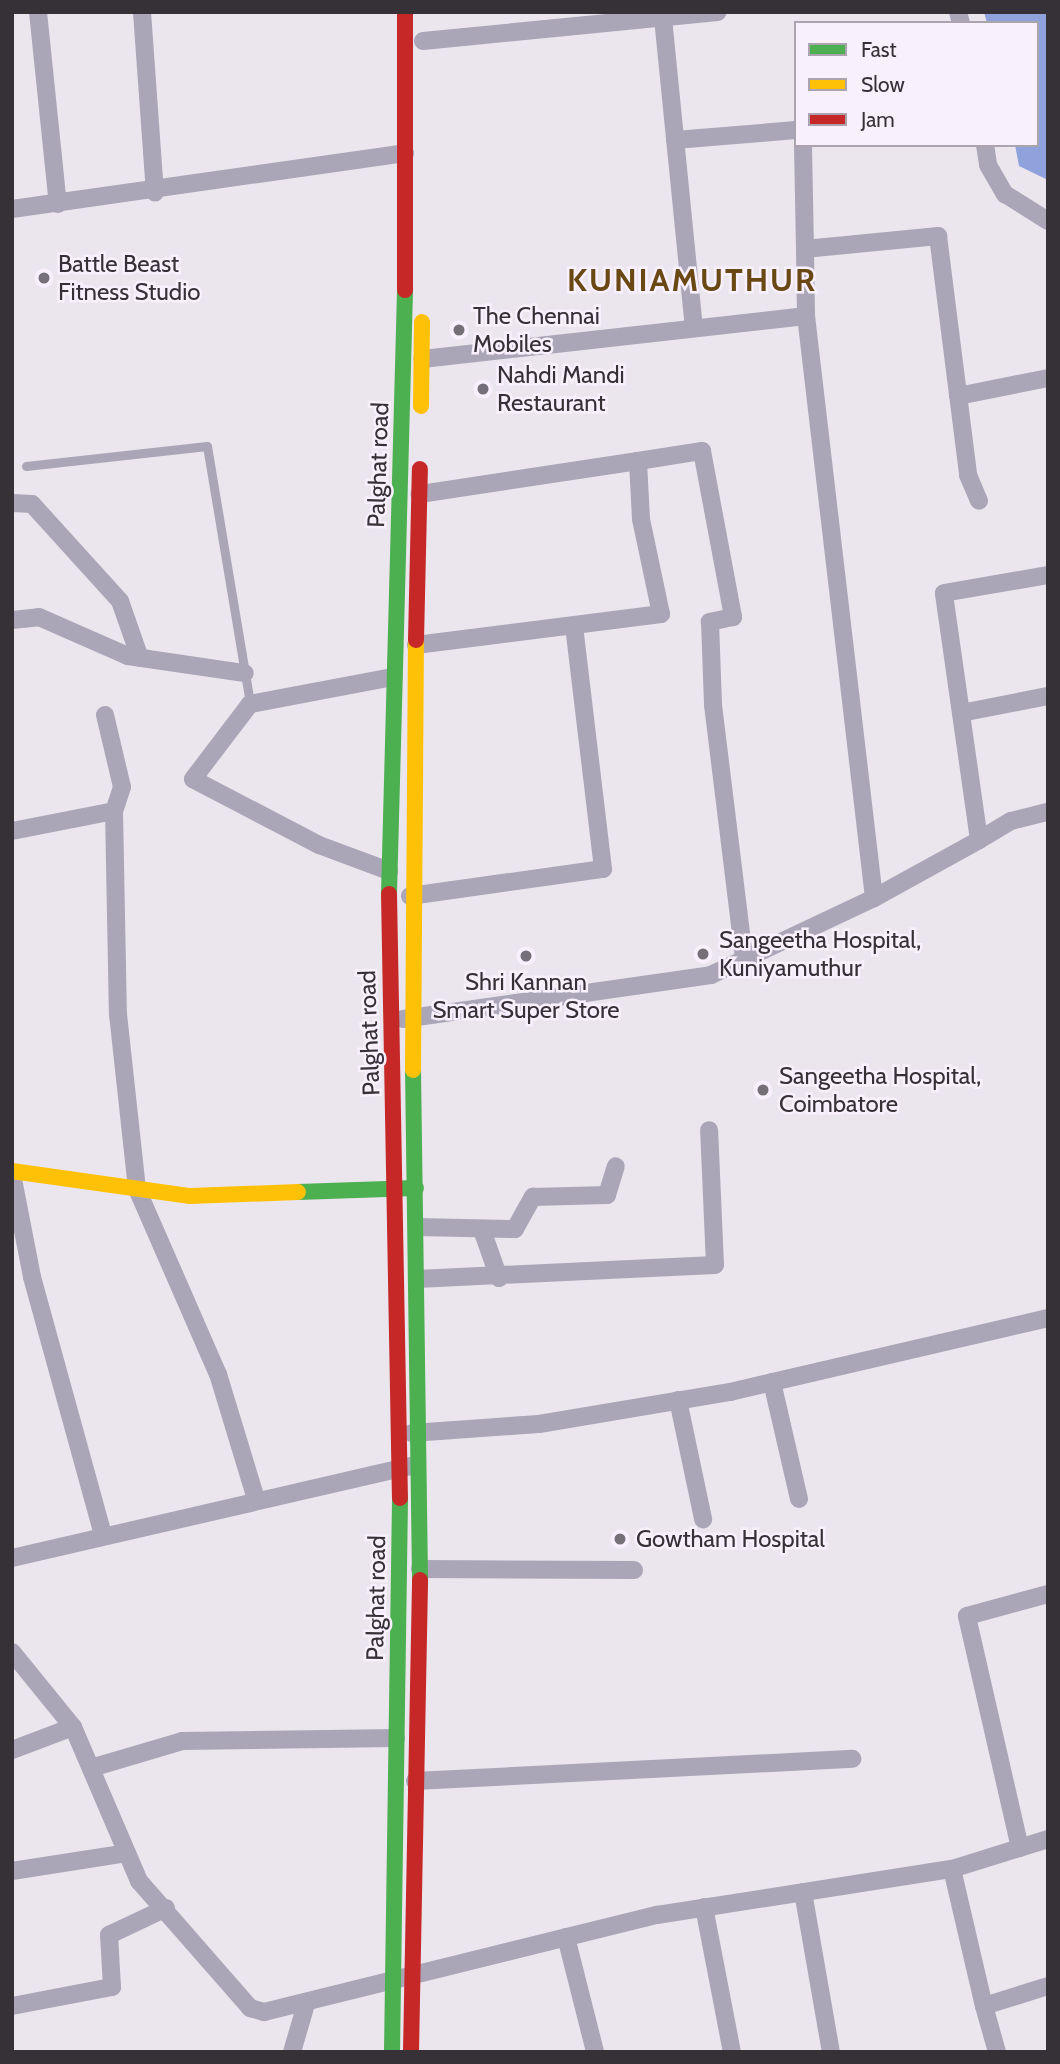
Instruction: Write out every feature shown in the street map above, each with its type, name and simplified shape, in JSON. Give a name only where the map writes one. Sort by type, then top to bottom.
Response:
[{"type":"main road","name":"Palghat road","points":[[392,2052],[390,1981],[401,1433],[390,1020],[389,871],[405,153],[405,12]]},
{"type":"main road","name":"Palghat road","points":[[421,426],[423,12]]},
{"type":"main road","name":"Palghat road","points":[[411,2052],[410,1976],[420,1465],[417,1188],[410,1019],[410,896],[420,453]]},
{"type":"main road","points":[[12,1173],[190,1196],[417,1188]]},
{"type":"street","points":[[38,12],[58,204]]},
{"type":"street","points":[[142,12],[155,192]]},
{"type":"street","points":[[423,41],[718,12]]},
{"type":"street","points":[[663,18],[694,326]]},
{"type":"street","points":[[676,140],[794,130]]},
{"type":"street","points":[[803,147],[806,316],[874,898]]},
{"type":"street","points":[[985,147],[988,165],[1004,194],[1048,221]]},
{"type":"street","points":[[12,209],[155,192],[405,153]]},
{"type":"street","points":[[806,249],[938,236],[968,475],[979,501]]},
{"type":"street","points":[[422,359],[694,326],[806,316]]},
{"type":"street","points":[[958,396],[1048,378]]},
{"type":"street","points":[[419,494],[702,451],[733,617],[710,622],[712,678],[744,959]]},
{"type":"street","points":[[416,645],[661,614],[641,519],[638,461]]},
{"type":"street","points":[[12,503],[32,504],[120,601],[140,658]]},
{"type":"street","points":[[979,840],[944,593],[1048,575]]},
{"type":"street","points":[[12,620],[38,617],[140,658],[245,673]]},
{"type":"street","points":[[410,896],[603,869],[575,635]]},
{"type":"street","points":[[389,871],[318,845],[193,779],[250,704],[393,677]]},
{"type":"street","points":[[961,713],[1048,696]]},
{"type":"street","points":[[105,715],[122,787],[114,811],[118,1014],[137,1189],[218,1374],[256,1499]]},
{"type":"street","points":[[12,831],[114,811]]},
{"type":"street","points":[[390,1020],[711,975],[874,898],[1011,821],[1048,812]]},
{"type":"street","points":[[417,1279],[499,1278],[716,1265],[709,1130]]},
{"type":"street","points":[[417,1227],[515,1229],[528,1200],[541,1194],[607,1195],[615,1166]]},
{"type":"street","points":[[12,1173],[32,1277],[103,1534]]},
{"type":"street","points":[[482,1230],[499,1278]]},
{"type":"street","points":[[401,1433],[539,1424],[678,1400],[772,1382],[1048,1318]]},
{"type":"street","points":[[772,1382],[799,1499]]},
{"type":"street","points":[[678,1400],[704,1519]]},
{"type":"street","points":[[12,1558],[256,1499],[420,1465]]},
{"type":"street","points":[[419,1569],[634,1570]]},
{"type":"street","points":[[1020,1848],[967,1616],[1048,1594]]},
{"type":"street","points":[[12,1652],[74,1727],[139,1881],[166,1908],[250,2008],[264,2012],[306,2004],[566,1937],[704,1907],[951,1869],[1048,1839]]},
{"type":"street","points":[[12,1750],[74,1727]]},
{"type":"street","points":[[91,1768],[182,1741],[396,1738]]},
{"type":"street","points":[[415,1781],[852,1759]]},
{"type":"street","points":[[12,1871],[127,1853]]},
{"type":"street","points":[[951,1869],[997,2052]]},
{"type":"street","points":[[803,1892],[831,2052]]},
{"type":"street","points":[[704,1907],[733,2052]]},
{"type":"street","points":[[12,2006],[112,1987],[109,1935],[166,1908]]},
{"type":"street","points":[[566,1937],[595,2052]]},
{"type":"street","points":[[984,2006],[1048,1986]]},
{"type":"street","points":[[292,2052],[306,2004]]},
{"type":"lane","points":[[26,466],[207,446],[250,704]]},
{"type":"water","points":[[984,12],[1048,12],[1048,180],[1019,166],[1015,147],[1039,147],[1039,21],[986,21]]},
{"type":"traffic: fast","points":[[389,894],[405,290]]},
{"type":"traffic: fast","points":[[413,1070],[420,1580]]},
{"type":"traffic: fast","points":[[298,1192],[416,1188]]},
{"type":"traffic: fast","points":[[392,2052],[400,1498]]},
{"type":"traffic: slow","points":[[421,406],[422,322]]},
{"type":"traffic: slow","points":[[413,1070],[416,640]]},
{"type":"traffic: slow","points":[[12,1171],[190,1196],[298,1192]]},
{"type":"traffic: jam","points":[[405,12],[405,290]]},
{"type":"traffic: jam","points":[[416,640],[420,469]]},
{"type":"traffic: jam","points":[[389,894],[400,1498]]},
{"type":"traffic: jam","points":[[411,2052],[420,1580]]},
{"type":"place","name":"Battle Beast Fitness Studio","points":[[44,278]]},
{"type":"place","name":"The Chennai Mobiles","points":[[459,330]]},
{"type":"place","name":"Nahdi Mandi Restaurant","points":[[483,389]]},
{"type":"place","name":"Sangeetha Hospital, Kuniyamuthur","points":[[703,954]]},
{"type":"place","name":"Shri Kannan Smart Super Store","points":[[526,956]]},
{"type":"place","name":"Sangeetha Hospital, Coimbatore","points":[[763,1090]]},
{"type":"place","name":"Gowtham Hospital","points":[[620,1539]]},
{"type":"district","name":"KUNIAMUTHUR","points":[[692,280]]}]
